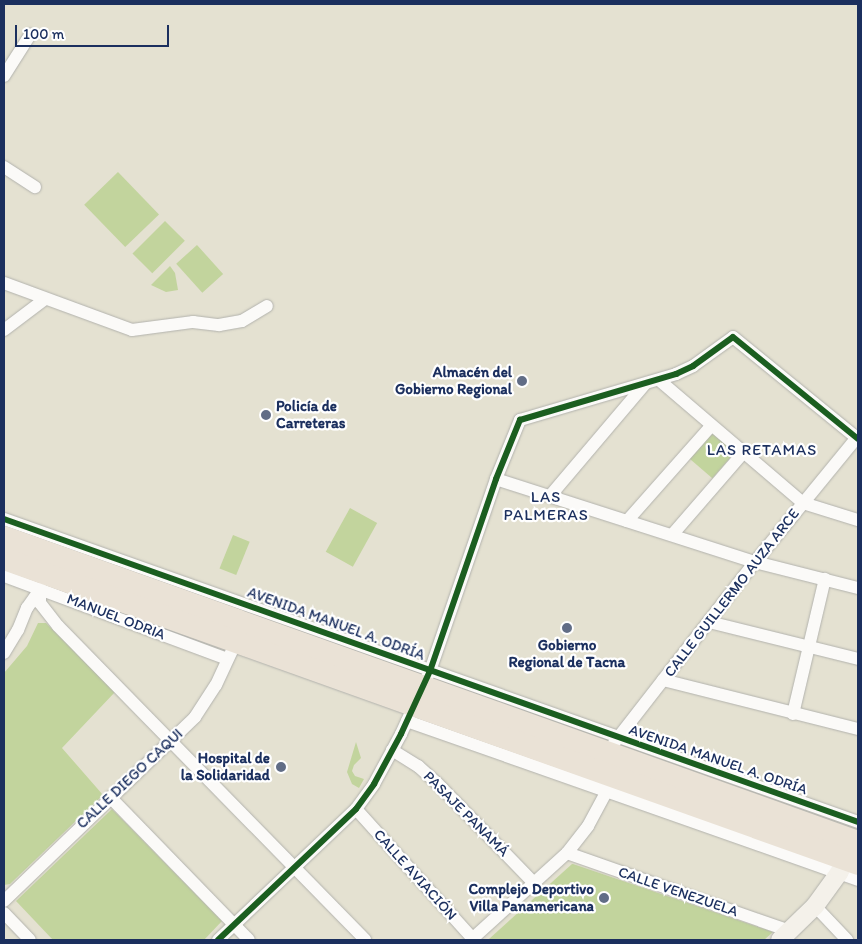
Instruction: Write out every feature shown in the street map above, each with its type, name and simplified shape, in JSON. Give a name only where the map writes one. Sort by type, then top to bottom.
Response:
[{"type":"highway","name":"AVENIDA MANUEL A. ODRÍA","points":[[4,537],[55,566],[232,651],[613,745],[620,778]]},
{"type":"highway","name":"AVENIDA MANUEL A. ODRÍA","points":[[4,559],[55,566],[419,696],[620,778],[852,850]]},
{"type":"street","points":[[4,76],[30,35]]},
{"type":"street","points":[[4,167],[35,187]]},
{"type":"street","points":[[4,283],[132,330],[193,322],[219,325],[242,321],[267,306]]},
{"type":"street","points":[[4,330],[45,299]]},
{"type":"street","points":[[218,940],[356,810],[392,750],[419,696],[496,479],[520,420],[659,380],[693,366],[733,337],[858,438]]},
{"type":"street","points":[[659,380],[803,503],[858,520]]},
{"type":"street","points":[[550,496],[645,384]]},
{"type":"street","points":[[627,521],[711,426]]},
{"type":"street","name":"CALLE GUILLERMO AUZA ARCE","points":[[613,745],[755,562],[858,438]]},
{"type":"street","points":[[672,536],[744,452]]},
{"type":"street","points":[[496,479],[755,562],[858,588]]},
{"type":"street","name":"AVENIDA MANUEL A. ODRÍA","points":[[4,519],[55,566]]},
{"type":"street","points":[[4,576],[55,566]]},
{"type":"street","points":[[4,652],[18,630],[27,608],[55,566]]},
{"type":"street","points":[[55,566],[40,603],[48,615],[295,866],[365,940]]},
{"type":"street","points":[[793,714],[824,580]]},
{"type":"street","points":[[709,622],[858,659]]},
{"type":"street","name":"CALLE DIEGO CAQUI","points":[[4,900],[110,797],[171,741],[206,704],[232,651]]},
{"type":"street","points":[[663,680],[858,729]]},
{"type":"street","name":"AVENIDA MANUEL A. ODRÍA","points":[[613,745],[852,850]]},
{"type":"street","name":"PASAJE PANAMÁ","points":[[392,750],[418,766],[438,783],[535,884]]},
{"type":"street","points":[[473,940],[566,853],[588,826],[620,778]]},
{"type":"street","name":"AVENIDA MANUEL A. ODRÍA","points":[[620,778],[852,850]]},
{"type":"street","points":[[110,797],[250,940]]},
{"type":"street","name":"CALLE AVIACIÓN","points":[[356,810],[473,940]]},
{"type":"street","points":[[785,936],[815,906],[852,850]]},
{"type":"street","name":"AVENIDA MANUEL A. ODRÍA","points":[[852,850],[858,880]]},
{"type":"street","name":"CALLE VENEZUELA","points":[[566,853],[785,936]]},
{"type":"street","points":[[815,906],[847,940]]},
{"type":"street","points":[[4,913],[30,940]]},
{"type":"green space","points":[[118,172],[159,214],[125,247],[84,205]]},
{"type":"green space","points":[[165,221],[185,241],[152,273],[132,254]]},
{"type":"green space","points":[[197,245],[223,274],[202,293],[176,264]]},
{"type":"green space","points":[[170,266],[175,273],[178,290],[166,292],[151,285]]},
{"type":"green space","points":[[712,433],[735,453],[712,478],[690,459]]},
{"type":"green space","points":[[350,508],[377,523],[353,567],[326,552]]},
{"type":"green space","points":[[233,535],[250,542],[236,575],[220,568]]},
{"type":"green space","points":[[38,623],[46,623],[115,692],[62,748],[103,795],[10,884],[4,885],[4,673],[27,646]]},
{"type":"green space","points":[[356,742],[361,758],[354,765],[352,771],[355,776],[364,779],[359,788],[352,784],[347,772]]},
{"type":"green space","points":[[112,809],[222,921],[204,940],[53,940],[16,901]]},
{"type":"green space","name":"Complejo Deportivo Villa Panamericana","points":[[572,864],[773,932],[764,940],[489,939]]},
{"type":"cycle path","points":[[218,940],[356,809],[374,784],[401,734],[430,671],[496,479],[520,420],[676,374],[693,366],[733,337],[858,439]]},
{"type":"cycle path","points":[[4,519],[858,822]]},
{"type":"place","name":"Almacén del Gobierno Regional","points":[[522,381]]},
{"type":"place","name":"Policía de Carreteras","points":[[266,415]]},
{"type":"place","name":"Gobierno Regional de Tacna","points":[[567,628]]},
{"type":"place","name":"Hospital de la Solidaridad","points":[[281,767]]},
{"type":"place","name":"Complejo Deportivo Villa Panamericana","points":[[604,898]]},
{"type":"district","name":"LAS RETAMAS","points":[[762,450]]},
{"type":"district","name":"LAS PALMERAS","points":[[546,506]]}]
